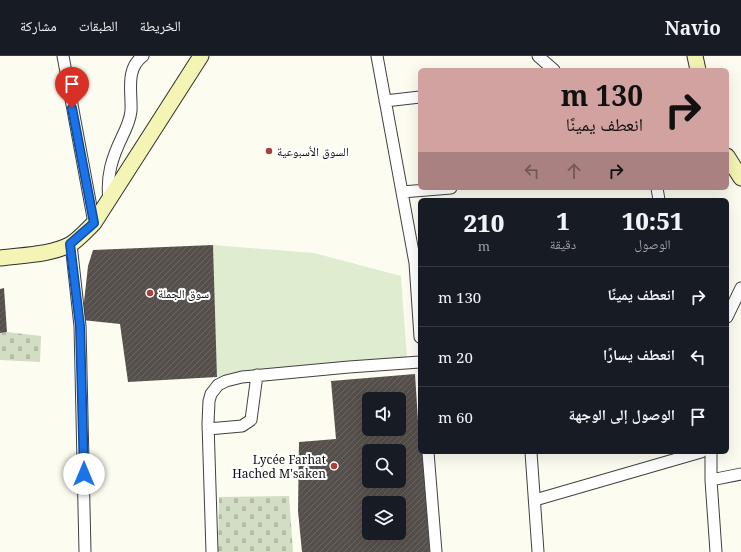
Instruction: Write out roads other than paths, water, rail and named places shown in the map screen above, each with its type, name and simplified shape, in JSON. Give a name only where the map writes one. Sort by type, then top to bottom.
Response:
[{"type":"street","points":[[63,56],[94,223]]},
{"type":"street","points":[[109,200],[109,171],[131,113],[130,84],[132,71],[138,59],[143,56]]},
{"type":"street","points":[[0,258],[35,254],[70,244],[94,223],[201,56]]},
{"type":"street","points":[[377,56],[402,192],[418,263]]},
{"type":"street","points":[[538,56],[552,68]]},
{"type":"street","points":[[695,56],[698,68]]},
{"type":"street","points":[[385,101],[418,97]]},
{"type":"street","points":[[729,159],[741,178]]},
{"type":"street","points":[[402,192],[426,190]]},
{"type":"street","points":[[70,244],[80,326],[85,552]]},
{"type":"street","points":[[729,313],[741,288]]},
{"type":"street","points":[[212,552],[208,429],[209,401],[213,389],[226,381],[257,376],[418,362]]},
{"type":"street","points":[[208,429],[242,426],[251,420],[257,376]]},
{"type":"street","points":[[428,454],[436,552]]},
{"type":"street","points":[[531,454],[538,552]]},
{"type":"street","points":[[535,500],[694,454]]},
{"type":"street","points":[[711,454],[711,480],[716,552]]},
{"type":"street","points":[[711,480],[741,474]]},
{"type":"place","name":"السوق اﻷسبوعية","points":[[269,151]]},
{"type":"place","name":"سوق الجملة","points":[[150,293]]},
{"type":"place","name":"Lycée Farhat Hached M'saken","points":[[334,466]]}]
